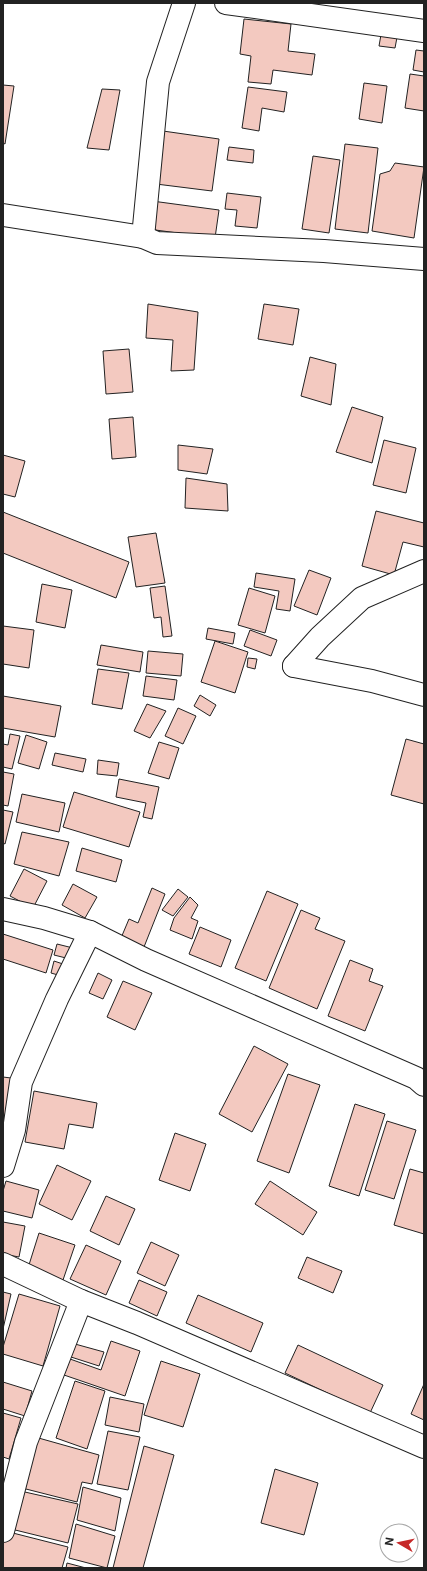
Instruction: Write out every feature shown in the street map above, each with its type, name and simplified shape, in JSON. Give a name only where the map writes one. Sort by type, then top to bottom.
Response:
[{"type":"street","points":[[144,237],[158,82],[184,3]]},
{"type":"street","points":[[226,3],[424,31]]},
{"type":"street","points":[[3,215],[144,237],[157,243],[324,251],[424,259]]},
{"type":"street","points":[[424,571],[362,598],[320,637],[294,666],[372,681],[424,695]]},
{"type":"street","points":[[3,909],[44,918],[90,932],[146,960],[416,1078],[424,1085]]},
{"type":"street","points":[[3,1166],[14,1130],[21,1082],[57,999],[90,932]]},
{"type":"street","points":[[3,1264],[80,1301],[137,1323],[424,1447]]},
{"type":"street","points":[[3,1531],[26,1442],[80,1301]]},
{"type":"building","points":[[244,19],[291,24],[288,51],[315,54],[312,75],[273,70],[271,84],[248,82],[251,56],[240,54]]},
{"type":"building","points":[[382,29],[398,32],[395,48],[379,46]]},
{"type":"building","points":[[416,50],[424,51],[424,72],[413,70]]},
{"type":"building","points":[[410,74],[424,76],[424,111],[405,108]]},
{"type":"building","points":[[364,83],[387,86],[382,123],[359,119]]},
{"type":"building","points":[[3,85],[14,86],[5,144],[3,143]]},
{"type":"building","points":[[248,87],[287,92],[284,112],[262,108],[259,131],[242,128]]},
{"type":"building","points":[[102,89],[120,90],[109,150],[87,148]]},
{"type":"building","points":[[163,131],[219,139],[212,191],[156,184]]},
{"type":"building","points":[[345,144],[378,148],[368,233],[335,229]]},
{"type":"building","points":[[229,147],[254,150],[253,163],[227,160]]},
{"type":"building","points":[[313,156],[340,160],[329,233],[302,229]]},
{"type":"building","points":[[395,163],[424,167],[414,238],[372,231],[380,174],[390,171]]},
{"type":"building","points":[[227,193],[261,197],[257,228],[235,226],[237,210],[225,209]]},
{"type":"building","points":[[152,201],[219,210],[215,238],[148,229]]},
{"type":"building","points":[[148,304],[198,312],[194,370],[171,371],[173,340],[146,338]]},
{"type":"building","points":[[264,304],[299,309],[293,345],[258,339]]},
{"type":"building","points":[[129,349],[133,392],[106,394],[103,351]]},
{"type":"building","points":[[310,357],[336,364],[331,405],[301,396]]},
{"type":"building","points":[[352,407],[383,417],[372,463],[336,452]]},
{"type":"building","points":[[133,417],[136,457],[112,459],[109,419]]},
{"type":"building","points":[[384,440],[416,448],[406,493],[373,485]]},
{"type":"building","points":[[178,445],[213,449],[207,474],[178,470]]},
{"type":"building","points":[[3,455],[25,461],[15,497],[3,494]]},
{"type":"building","points":[[186,478],[227,484],[228,511],[185,508]]},
{"type":"building","points":[[376,511],[424,523],[424,547],[403,542],[394,575],[362,566]]},
{"type":"building","points":[[3,512],[129,562],[116,598],[3,553]]},
{"type":"building","points":[[156,533],[165,583],[136,587],[128,537]]},
{"type":"building","points":[[309,570],[331,578],[317,615],[294,606]]},
{"type":"building","points":[[256,573],[295,579],[290,611],[276,609],[279,591],[254,587]]},
{"type":"building","points":[[42,584],[72,590],[65,628],[36,622]]},
{"type":"building","points":[[165,586],[172,636],[163,637],[161,617],[154,618],[150,588]]},
{"type":"building","points":[[249,588],[275,596],[265,633],[238,625]]},
{"type":"building","points":[[3,626],[34,630],[29,668],[3,664]]},
{"type":"building","points":[[208,628],[235,633],[233,644],[206,639]]},
{"type":"building","points":[[250,630],[277,640],[271,656],[244,646]]},
{"type":"building","points":[[215,641],[248,652],[235,693],[201,682]]},
{"type":"building","points":[[101,645],[143,652],[140,672],[97,665]]},
{"type":"building","points":[[148,651],[183,654],[181,676],[146,673]]},
{"type":"building","points":[[248,658],[257,659],[255,669],[247,667]]},
{"type":"building","points":[[98,669],[129,673],[122,709],[92,704]]},
{"type":"building","points":[[146,676],[177,680],[174,700],[143,696]]},
{"type":"building","points":[[200,695],[216,705],[210,716],[194,706]]},
{"type":"building","points":[[3,696],[61,706],[55,737],[3,728]]},
{"type":"building","points":[[147,704],[166,711],[150,738],[134,731]]},
{"type":"building","points":[[178,708],[196,716],[183,744],[165,736]]},
{"type":"building","points":[[10,734],[20,736],[12,769],[3,767],[3,744],[8,745]]},
{"type":"building","points":[[26,735],[47,742],[39,769],[18,763]]},
{"type":"building","points":[[406,739],[424,744],[424,804],[391,795]]},
{"type":"building","points":[[159,742],[179,748],[169,779],[148,773]]},
{"type":"building","points":[[55,753],[86,759],[83,772],[52,765]]},
{"type":"building","points":[[98,760],[119,763],[117,776],[97,774]]},
{"type":"building","points":[[3,772],[14,774],[8,806],[3,805]]},
{"type":"building","points":[[119,779],[159,787],[152,819],[143,817],[146,803],[116,797]]},
{"type":"building","points":[[74,792],[140,812],[129,847],[63,827]]},
{"type":"building","points":[[22,794],[65,803],[59,832],[16,822]]},
{"type":"building","points":[[3,810],[13,812],[5,844],[3,843]]},
{"type":"building","points":[[22,832],[69,842],[59,876],[14,864]]},
{"type":"building","points":[[82,848],[122,860],[116,882],[76,871]]},
{"type":"building","points":[[24,869],[47,881],[33,908],[10,896]]},
{"type":"building","points":[[73,884],[97,897],[85,918],[62,905]]},
{"type":"building","points":[[152,888],[165,894],[144,947],[121,938],[129,919],[138,923]]},
{"type":"building","points":[[178,889],[188,897],[173,916],[162,910]]},
{"type":"building","points":[[267,891],[298,904],[266,981],[235,968]]},
{"type":"building","points":[[190,897],[198,905],[191,918],[198,921],[192,939],[170,930],[174,918]]},
{"type":"building","points":[[301,910],[320,918],[315,929],[345,941],[317,1009],[269,988]]},
{"type":"building","points":[[200,927],[231,940],[221,967],[189,954]]},
{"type":"building","points":[[3,934],[53,950],[46,973],[3,959]]},
{"type":"building","points":[[57,944],[73,948],[70,959],[54,955]]},
{"type":"building","points":[[350,960],[373,969],[369,981],[383,986],[365,1031],[328,1016]]},
{"type":"building","points":[[54,961],[69,966],[65,977],[51,973]]},
{"type":"building","points":[[98,973],[112,980],[103,999],[89,993]]},
{"type":"building","points":[[123,981],[152,993],[135,1030],[107,1017]]},
{"type":"building","points":[[254,1046],[288,1064],[252,1132],[219,1114]]},
{"type":"building","points":[[288,1074],[320,1085],[289,1173],[257,1161]]},
{"type":"building","points":[[3,1077],[11,1078],[5,1116],[3,1116]]},
{"type":"building","points":[[34,1091],[97,1103],[93,1128],[69,1124],[64,1149],[25,1142]]},
{"type":"building","points":[[355,1104],[385,1114],[359,1196],[329,1186]]},
{"type":"building","points":[[387,1121],[416,1130],[394,1199],[365,1190]]},
{"type":"building","points":[[175,1133],[206,1144],[190,1191],[159,1180]]},
{"type":"building","points":[[57,1165],[91,1181],[72,1220],[39,1204]]},
{"type":"building","points":[[410,1169],[424,1173],[424,1234],[394,1225]]},
{"type":"building","points":[[6,1181],[39,1190],[32,1218],[3,1211],[3,1191]]},
{"type":"building","points":[[270,1181],[317,1212],[303,1235],[255,1204]]},
{"type":"building","points":[[106,1196],[135,1209],[119,1245],[90,1231]]},
{"type":"building","points":[[3,1222],[25,1226],[19,1257],[3,1254]]},
{"type":"building","points":[[39,1233],[75,1245],[63,1280],[28,1268]]},
{"type":"building","points":[[151,1242],[179,1255],[165,1286],[137,1273]]},
{"type":"building","points":[[86,1245],[121,1261],[106,1295],[70,1279]]},
{"type":"building","points":[[307,1257],[342,1271],[333,1293],[298,1278]]},
{"type":"building","points":[[139,1280],[167,1292],[157,1316],[129,1303]]},
{"type":"building","points":[[3,1292],[11,1294],[3,1329]]},
{"type":"building","points":[[19,1294],[60,1306],[43,1366],[3,1354],[3,1347]]},
{"type":"building","points":[[198,1295],[263,1323],[251,1352],[186,1323]]},
{"type":"building","points":[[111,1341],[140,1351],[125,1396],[64,1375],[70,1359],[101,1370]]},
{"type":"building","points":[[75,1344],[104,1352],[99,1366],[71,1357]]},
{"type":"building","points":[[298,1345],[383,1385],[370,1413],[285,1373]]},
{"type":"building","points":[[161,1361],[200,1374],[183,1427],[144,1415]]},
{"type":"building","points":[[75,1381],[105,1391],[87,1449],[56,1438]]},
{"type":"building","points":[[3,1382],[32,1391],[25,1416],[3,1409]]},
{"type":"building","points":[[424,1384],[424,1420],[411,1414]]},
{"type":"building","points":[[110,1397],[144,1404],[139,1432],[105,1425]]},
{"type":"building","points":[[3,1413],[21,1418],[9,1459],[3,1457]]},
{"type":"building","points":[[108,1431],[140,1437],[128,1490],[97,1484]]},
{"type":"building","points":[[35,1437],[99,1455],[92,1484],[82,1482],[77,1502],[22,1488]]},
{"type":"building","points":[[144,1446],[174,1455],[143,1568],[113,1568]]},
{"type":"building","points":[[275,1469],[318,1483],[304,1535],[261,1523]]},
{"type":"building","points":[[83,1487],[121,1498],[115,1531],[77,1520]]},
{"type":"building","points":[[16,1490],[78,1504],[68,1543],[7,1528]]},
{"type":"building","points":[[76,1524],[115,1536],[107,1568],[69,1558]]},
{"type":"building","points":[[5,1531],[68,1547],[62,1568],[3,1568],[3,1541]]},
{"type":"building","points":[[67,1563],[86,1568],[66,1568]]}]
